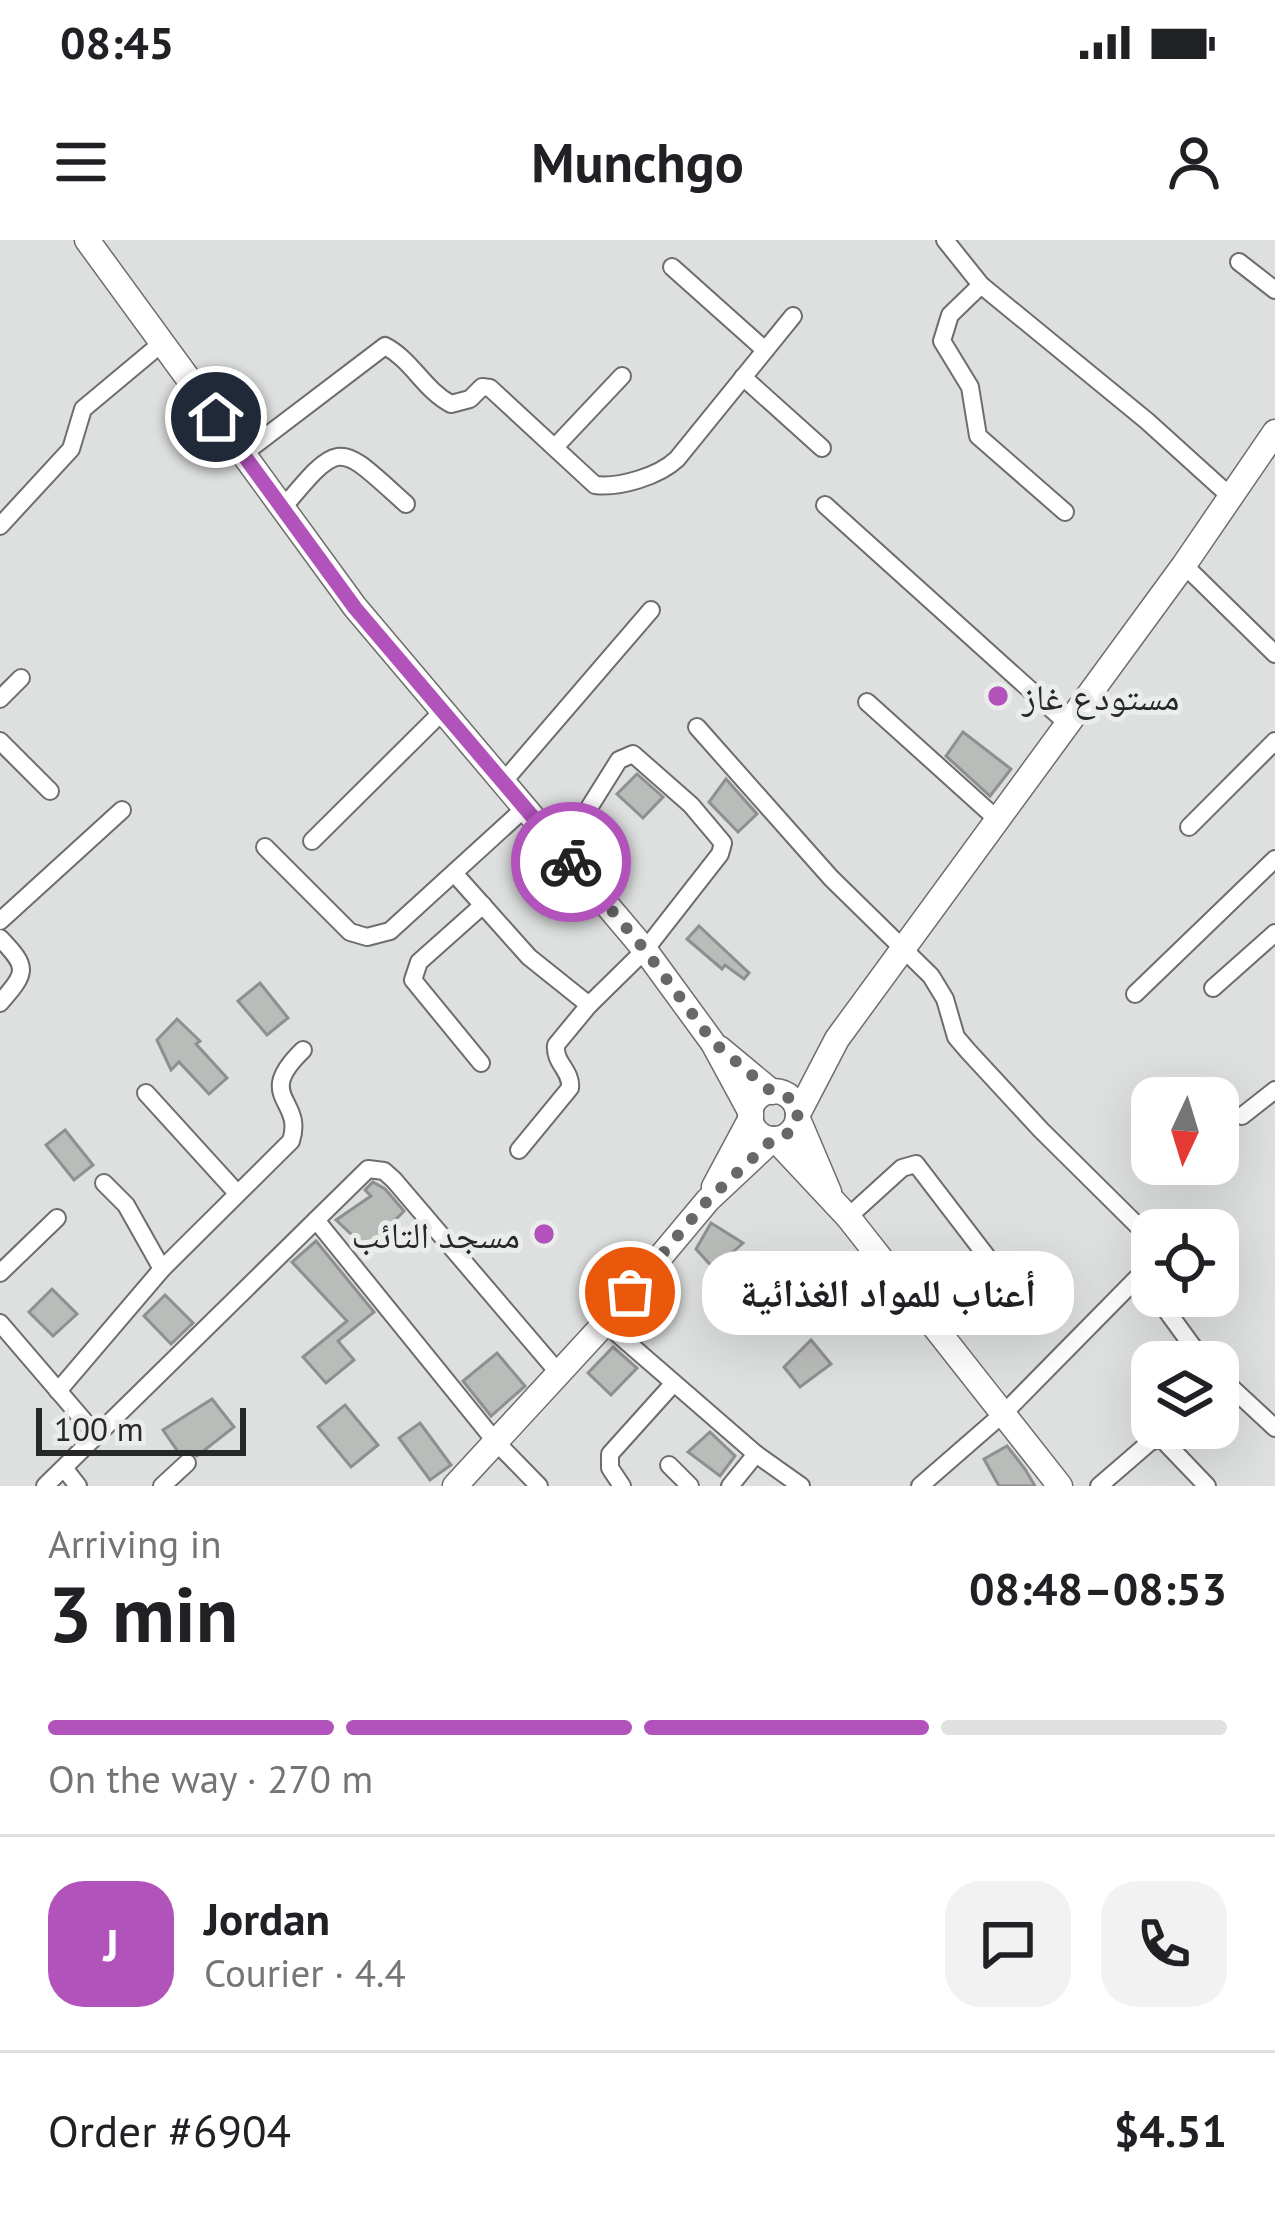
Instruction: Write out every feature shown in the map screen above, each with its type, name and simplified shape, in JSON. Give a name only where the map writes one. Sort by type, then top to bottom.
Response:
[{"type":"street","points":[[87,240],[355,608],[645,950],[713,1042],[758,1133],[774,1139],[840,1209],[1060,1486]]},
{"type":"street","points":[[944,240],[981,285],[1147,421],[1231,497]]},
{"type":"street","points":[[1239,262],[1275,290]]},
{"type":"street","points":[[672,267],[765,350]]},
{"type":"street","points":[[981,285],[950,315],[941,341],[970,387],[978,436],[1065,512]]},
{"type":"street","points":[[242,454],[385,346],[451,404],[470,399],[482,387],[490,388],[595,485],[602,486],[668,467],[793,316]]},
{"type":"street","points":[[0,526],[71,449],[83,410],[92,399],[163,343]]},
{"type":"street","points":[[556,447],[622,376]]},
{"type":"street","points":[[743,377],[822,448]]},
{"type":"street","points":[[455,1486],[708,1200],[774,1139],[791,1132],[837,1039],[1184,565],[1275,432]]},
{"type":"street","points":[[282,509],[321,463],[339,456],[360,463],[406,504]]},
{"type":"street","points":[[825,506],[1068,724]]},
{"type":"street","points":[[1184,565],[1275,654]]},
{"type":"street","points":[[504,781],[651,610]]},
{"type":"street","points":[[0,699],[21,678]]},
{"type":"street","points":[[867,701],[999,821]]},
{"type":"street","points":[[313,841],[444,710]]},
{"type":"street","points":[[697,727],[831,878],[940,988],[950,1023],[968,1052],[1131,1215]]},
{"type":"street","points":[[0,741],[50,791]]},
{"type":"street","points":[[1189,827],[1275,741]]},
{"type":"street","points":[[519,1150],[570,1088],[571,1079],[556,1058],[556,1045],[645,950],[720,854],[722,843],[640,757],[627,755],[619,760],[562,851]]},
{"type":"street","points":[[265,847],[359,937],[390,931],[526,807]]},
{"type":"street","points":[[0,921],[122,809]]},
{"type":"street","points":[[1135,994],[1275,860]]},
{"type":"street","points":[[454,873],[540,967],[589,1005]]},
{"type":"street","points":[[481,1063],[413,980],[419,962],[483,905]]},
{"type":"street","points":[[1213,988],[1275,933]]},
{"type":"street","points":[[0,938],[22,965],[21,976],[0,1003]]},
{"type":"street","points":[[708,1200],[758,1099],[775,1092],[837,1039]]},
{"type":"street","points":[[713,1042],[775,1092],[792,1099],[840,1209]]},
{"type":"street","points":[[58,1391],[162,1269],[291,1141],[295,1126],[280,1078],[303,1050]]},
{"type":"street","points":[[1243,1116],[1275,1090]]},
{"type":"street","points":[[146,1094],[237,1193]]},
{"type":"street","points":[[840,1209],[902,1168],[916,1164],[991,1262]]},
{"type":"street","points":[[45,1486],[368,1168],[384,1171],[557,1371]]},
{"type":"street","points":[[104,1183],[127,1205],[162,1269]]},
{"type":"street","points":[[0,1273],[57,1218]]},
{"type":"street","points":[[316,1220],[495,1441],[539,1486]]},
{"type":"street","points":[[920,1486],[1004,1412],[1131,1284]]},
{"type":"street","points":[[604,1322],[756,1454],[801,1486]]},
{"type":"street","points":[[0,1323],[97,1436]]},
{"type":"street","points":[[622,1486],[610,1468],[610,1454],[673,1384]]},
{"type":"street","points":[[1239,1395],[1275,1428]]},
{"type":"street","points":[[1099,1486],[1161,1438],[1207,1486]]},
{"type":"street","points":[[730,1486],[756,1454]]},
{"type":"street","points":[[162,1486],[187,1463]]},
{"type":"street","points":[[669,1465],[691,1486]]},
{"type":"street","points":[[64,1468],[78,1486]]},
{"type":"building","points":[[963,732],[1011,769],[990,796],[946,756]]},
{"type":"building","points":[[637,774],[663,797],[643,818],[617,794]]},
{"type":"building","points":[[726,779],[757,814],[738,832],[709,802]]},
{"type":"building","points":[[699,926],[749,973],[744,979],[725,965],[722,969],[687,939]]},
{"type":"building","points":[[260,983],[288,1018],[267,1035],[238,1001]]},
{"type":"building","points":[[177,1019],[227,1078],[209,1094],[179,1062],[171,1070],[157,1040]]},
{"type":"building","points":[[65,1130],[93,1165],[74,1180],[46,1145]]},
{"type":"building","points":[[373,1182],[404,1211],[367,1249],[336,1220],[371,1196],[365,1190]]},
{"type":"building","points":[[711,1223],[743,1243],[714,1269],[696,1249]]},
{"type":"building","points":[[316,1241],[374,1312],[338,1341],[354,1360],[326,1383],[303,1357],[347,1321],[292,1262]]},
{"type":"building","points":[[52,1289],[77,1314],[53,1336],[29,1312]]},
{"type":"building","points":[[165,1295],[193,1323],[171,1344],[144,1316]]},
{"type":"building","points":[[811,1340],[831,1364],[800,1387],[784,1367]]},
{"type":"building","points":[[613,1347],[637,1368],[611,1395],[588,1373]]},
{"type":"building","points":[[497,1353],[525,1386],[491,1416],[463,1381]]},
{"type":"building","points":[[212,1399],[234,1427],[197,1456],[190,1451],[179,1453],[163,1430]]},
{"type":"building","points":[[345,1405],[378,1445],[351,1467],[318,1427]]},
{"type":"building","points":[[420,1423],[451,1465],[430,1480],[399,1438]]},
{"type":"building","points":[[710,1432],[735,1456],[720,1476],[688,1452]]},
{"type":"building","points":[[1007,1446],[1035,1486],[999,1486],[984,1459]]},
{"type":"way so far","points":[[571,862],[713,1042],[772,1092],[792,1099],[798,1114],[791,1132],[773,1139],[708,1200],[630,1292]]},
{"type":"place","name":"مستودع غاز","points":[[998,696]]},
{"type":"place","name":"مسجد التائب","points":[[544,1234]]},
{"type":"place","name":"أعناب للمواد الغذائية","points":[[630,1292]]},
{"type":"route","points":[[216,417],[355,608],[571,862]]}]
